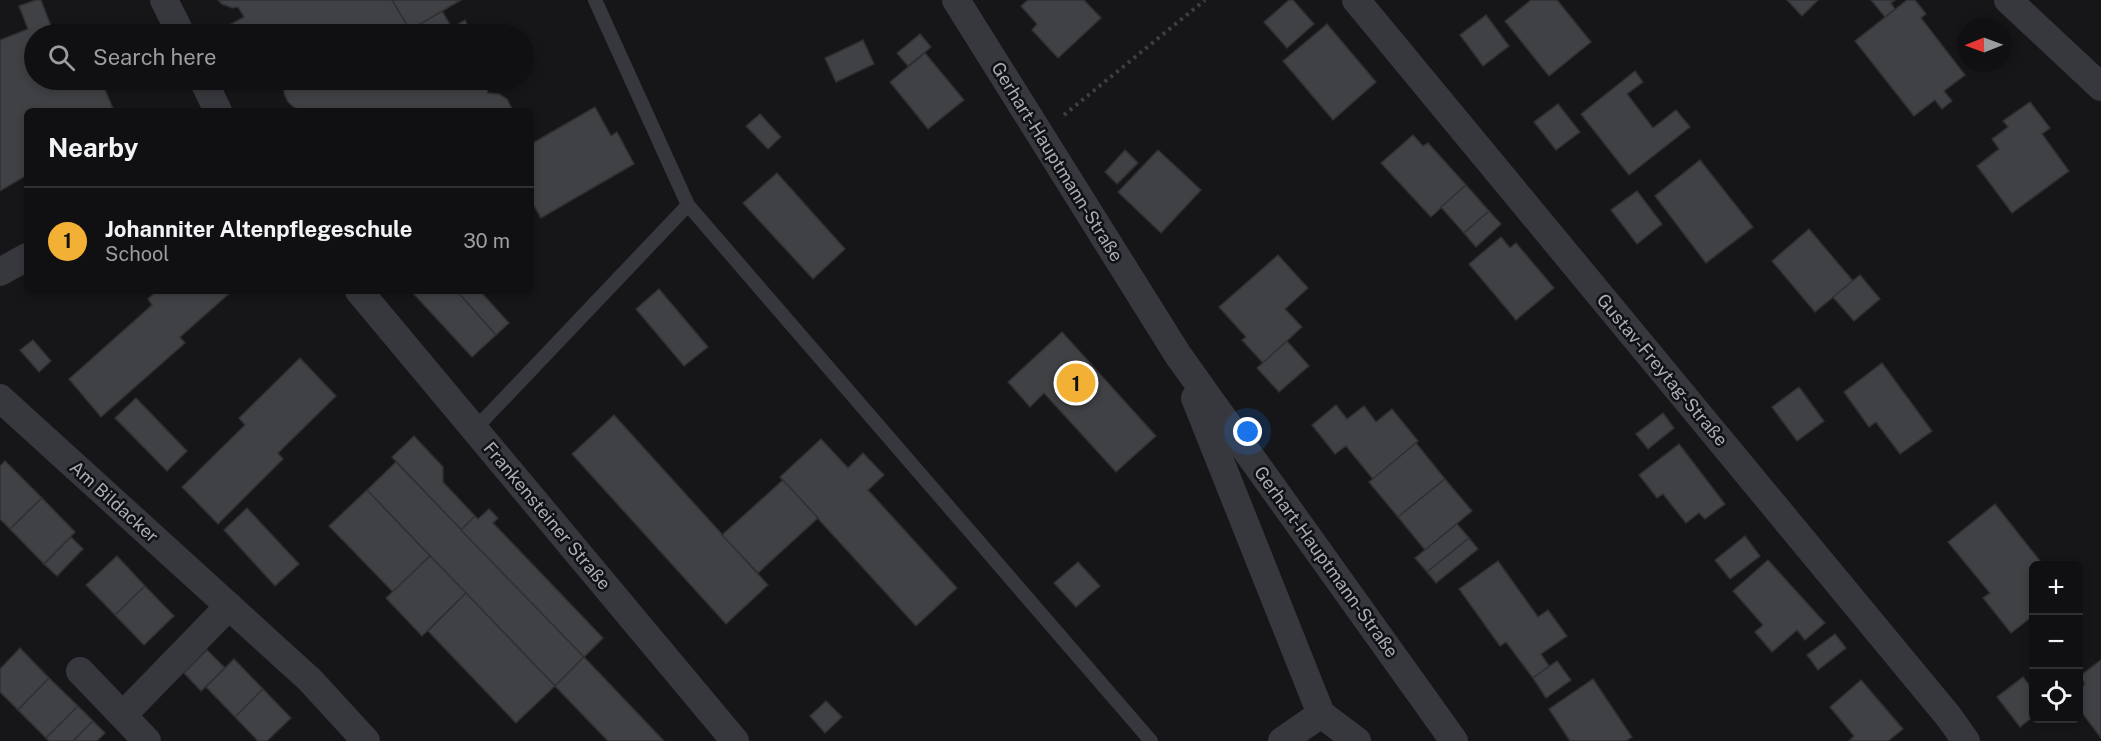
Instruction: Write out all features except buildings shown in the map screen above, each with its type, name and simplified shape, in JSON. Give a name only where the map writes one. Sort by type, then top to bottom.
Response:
[{"type":"street","points":[[165,0],[176,24]]},
{"type":"street","name":"Gerhart-Hauptmann-Straße","points":[[956,0],[1178,355],[1454,741]]},
{"type":"street","name":"Gustav-Freytag-Straße","points":[[1356,0],[1966,741]]},
{"type":"street","points":[[2008,0],[2101,87]]},
{"type":"street","points":[[208,90],[217,108]]},
{"type":"street","points":[[0,272],[24,259]]},
{"type":"street","name":"Frankensteiner Straße","points":[[362,294],[735,741]]},
{"type":"street","name":"Gerhart-Hauptmann-Straße","points":[[1178,355],[1322,714],[1356,741]]},
{"type":"street","name":"Am Bildacker","points":[[0,398],[310,680],[366,741]]},
{"type":"street","points":[[123,715],[228,606]]},
{"type":"street","points":[[80,671],[147,741]]},
{"type":"street","points":[[1282,741],[1322,714]]},
{"type":"lane","points":[[595,0],[688,205],[1151,741]]},
{"type":"lane","points":[[475,429],[688,205]]},
{"type":"path","points":[[1040,134],[1205,0]]},
{"type":"place","name":"Johanniter Altenpflegeschule","points":[[1076,383]]}]
